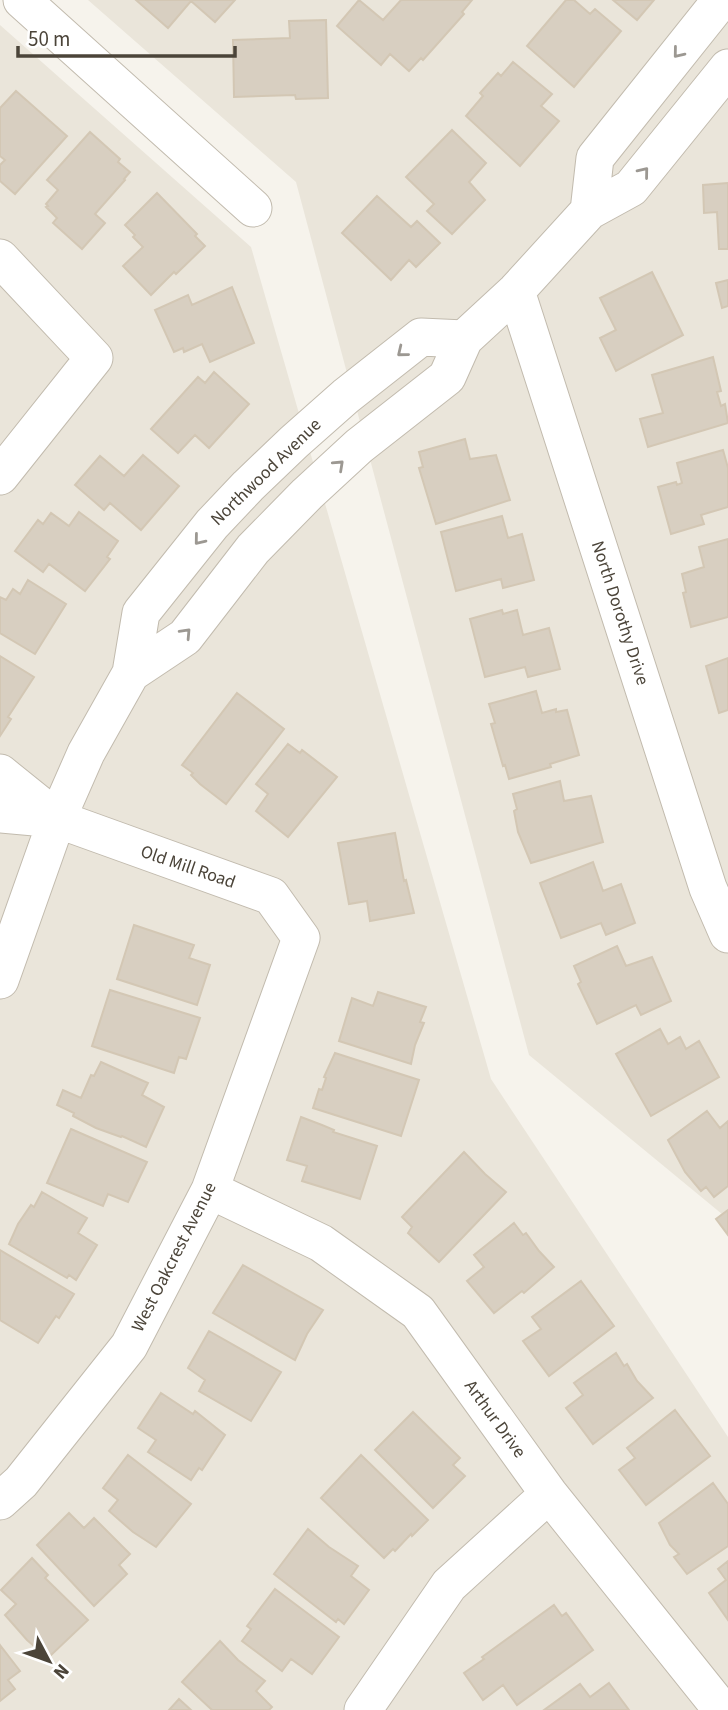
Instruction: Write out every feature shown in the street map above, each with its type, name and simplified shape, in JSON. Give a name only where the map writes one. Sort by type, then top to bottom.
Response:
[{"type":"street","points":[[22,0],[253,208]]},
{"type":"street","points":[[589,211],[595,158],[721,0]]},
{"type":"street","name":"Northwood Avenue","points":[[131,673],[185,637],[253,549],[307,494],[359,446],[447,377],[464,339],[516,291],[589,211],[631,188],[728,68]]},
{"type":"street","points":[[0,258],[94,358],[0,476]]},
{"type":"street","name":"North Dorothy Drive","points":[[516,291],[708,888],[728,934]]},
{"type":"street","name":"Northwood Avenue","points":[[0,980],[57,819],[86,753],[131,673],[141,613],[212,524],[248,486],[346,397],[421,337],[464,339]]},
{"type":"street","name":"Old Mill Road","points":[[0,773],[57,819]]},
{"type":"street","name":"Old Mill Road","points":[[0,814],[57,819],[271,896],[301,938]]},
{"type":"street","name":"West Oakcrest Avenue","points":[[0,1501],[21,1482],[129,1346],[211,1190],[301,938]]},
{"type":"street","name":"Arthur Drive","points":[[211,1190],[321,1243],[418,1312],[549,1494],[718,1705],[728,1710]]},
{"type":"street","points":[[363,1710],[449,1585],[549,1494]]},
{"type":"shaded area","points":[[88,0],[728,0],[728,1219],[529,1055],[296,182]]},
{"type":"shaded area","points":[[0,25],[251,247],[491,1079],[728,1437],[728,1710],[0,1710]]},
{"type":"building","points":[[136,0],[235,0],[215,22],[191,1],[168,28]]},
{"type":"building","points":[[359,0],[383,20],[401,0],[472,0],[462,12],[464,14],[423,60],[421,58],[409,71],[390,54],[381,65],[337,26]]},
{"type":"building","points":[[566,0],[574,0],[590,14],[595,9],[621,31],[574,87],[527,46]]},
{"type":"building","points":[[613,0],[654,0],[637,20]]},
{"type":"building","points":[[326,20],[328,98],[296,99],[295,95],[234,97],[233,40],[290,38],[289,21]]},
{"type":"building","points":[[513,62],[552,94],[541,106],[559,121],[520,166],[466,116],[483,96],[480,93],[498,73],[501,76]]},
{"type":"building","points":[[16,91],[67,136],[15,194],[0,181],[0,165],[5,160],[0,156],[0,108]]},
{"type":"building","points":[[452,130],[486,163],[469,182],[485,200],[452,234],[427,211],[434,204],[406,177]]},
{"type":"building","points":[[90,132],[120,159],[118,162],[130,172],[95,214],[105,223],[82,249],[53,223],[57,218],[46,204],[58,190],[47,180]]},
{"type":"building","points":[[728,183],[728,249],[719,249],[717,212],[704,213],[703,185]]},
{"type":"building","points":[[157,193],[197,234],[195,236],[205,246],[151,295],[123,266],[143,247],[125,225]]},
{"type":"building","points":[[377,196],[411,227],[417,221],[440,243],[416,267],[409,260],[391,280],[342,233]]},
{"type":"building","points":[[652,272],[683,335],[616,371],[600,338],[616,330],[600,298]]},
{"type":"building","points":[[728,280],[728,306],[722,308],[716,283]]},
{"type":"building","points":[[232,287],[254,343],[210,362],[202,344],[184,352],[183,348],[174,352],[155,310],[188,295],[192,305]]},
{"type":"building","points":[[713,357],[721,391],[717,392],[721,406],[725,404],[728,423],[648,447],[640,419],[663,413],[652,375]]},
{"type":"building","points":[[214,372],[249,404],[209,448],[195,435],[178,453],[151,429],[198,377],[205,383]]},
{"type":"building","points":[[465,439],[470,459],[496,455],[510,500],[436,524],[419,468],[423,467],[419,452]]},
{"type":"building","points":[[723,450],[728,468],[728,507],[701,515],[704,524],[671,534],[658,487],[682,483],[677,463]]},
{"type":"building","points":[[143,455],[179,486],[141,530],[110,503],[104,510],[75,485],[100,456],[124,476]]},
{"type":"building","points":[[79,512],[118,541],[107,557],[110,559],[85,591],[49,564],[43,572],[15,551],[38,520],[43,524],[51,513],[69,526]]},
{"type":"building","points":[[502,516],[508,538],[522,534],[534,580],[503,588],[501,579],[456,591],[441,532]]},
{"type":"building","points":[[728,539],[728,617],[691,627],[683,593],[686,592],[682,574],[704,567],[699,547]]},
{"type":"building","points":[[28,580],[66,604],[35,654],[0,633],[0,597],[6,600],[13,589],[20,594]]},
{"type":"building","points":[[502,610],[503,614],[517,610],[523,635],[549,628],[560,669],[528,677],[525,667],[485,677],[470,619]]},
{"type":"building","points":[[0,656],[34,677],[8,717],[11,719],[0,736]]},
{"type":"building","points":[[728,658],[728,710],[719,713],[706,666]]},
{"type":"building","points":[[536,691],[542,713],[556,709],[556,712],[567,710],[579,755],[550,764],[551,767],[509,779],[491,724],[495,723],[489,704]]},
{"type":"building","points":[[237,693],[284,729],[226,804],[200,784],[191,775],[193,773],[182,765]]},
{"type":"building","points":[[288,744],[300,753],[302,750],[337,777],[288,837],[256,811],[268,794],[256,784]]},
{"type":"building","points":[[560,781],[564,801],[591,796],[603,842],[531,863],[518,832],[513,794]]},
{"type":"building","points":[[395,833],[404,881],[406,880],[414,913],[370,921],[367,901],[349,904],[338,843]]},
{"type":"building","points":[[593,862],[603,891],[621,884],[635,923],[606,935],[601,923],[561,938],[540,883]]},
{"type":"building","points":[[134,925],[194,945],[189,958],[210,965],[197,1005],[117,979]]},
{"type":"building","points":[[617,946],[626,966],[652,957],[671,1001],[641,1015],[636,1005],[597,1024],[578,984],[581,982],[574,966]]},
{"type":"building","points":[[110,990],[200,1018],[186,1059],[179,1057],[174,1073],[92,1046]]},
{"type":"building","points":[[378,992],[426,1007],[420,1022],[424,1023],[411,1064],[339,1041],[352,998],[373,1006]]},
{"type":"building","points":[[660,1029],[668,1044],[680,1037],[686,1049],[699,1041],[719,1077],[651,1116],[616,1054]]},
{"type":"building","points":[[335,1053],[419,1080],[401,1136],[313,1108]]},
{"type":"building","points":[[101,1062],[148,1083],[142,1095],[164,1107],[146,1147],[96,1128],[57,1105],[63,1090],[81,1098],[91,1075],[94,1076]]},
{"type":"building","points":[[707,1111],[720,1128],[728,1121],[728,1186],[714,1197],[706,1187],[701,1191],[685,1172],[668,1140]]},
{"type":"building","points":[[301,1117],[334,1130],[333,1132],[377,1146],[360,1199],[302,1181],[307,1166],[287,1160]]},
{"type":"building","points":[[71,1129],[147,1162],[128,1202],[108,1194],[103,1206],[47,1183]]},
{"type":"building","points":[[464,1152],[506,1192],[439,1262],[408,1233],[412,1227],[402,1217]]},
{"type":"building","points":[[42,1192],[87,1218],[78,1233],[97,1245],[76,1280],[69,1275],[67,1278],[9,1244],[18,1224],[31,1205],[34,1207]]},
{"type":"building","points":[[728,1210],[728,1235],[716,1219]]},
{"type":"building","points":[[514,1223],[523,1235],[526,1233],[554,1267],[524,1293],[522,1291],[494,1313],[467,1281],[484,1267],[474,1255]]},
{"type":"building","points":[[0,1250],[74,1294],[59,1318],[56,1316],[38,1343],[0,1320]]},
{"type":"building","points":[[243,1265],[323,1310],[307,1334],[295,1360],[213,1313]]},
{"type":"building","points":[[581,1281],[614,1326],[549,1376],[523,1341],[541,1329],[532,1317]]},
{"type":"building","points":[[209,1331],[281,1372],[251,1421],[199,1391],[205,1380],[188,1368]]},
{"type":"building","points":[[616,1353],[653,1398],[593,1444],[566,1408],[583,1395],[574,1383]]},
{"type":"building","points":[[161,1393],[193,1414],[195,1411],[225,1435],[202,1470],[199,1468],[191,1480],[148,1452],[156,1440],[138,1428]]},
{"type":"building","points":[[675,1410],[710,1456],[646,1505],[619,1470],[635,1458],[627,1448]]},
{"type":"building","points":[[413,1412],[460,1458],[453,1465],[465,1476],[433,1508],[375,1450]]},
{"type":"building","points":[[128,1455],[191,1504],[156,1547],[109,1511],[118,1500],[103,1488]]},
{"type":"building","points":[[361,1455],[428,1520],[384,1558],[321,1498]]},
{"type":"building","points":[[713,1483],[728,1504],[728,1546],[687,1574],[674,1557],[679,1554],[670,1545],[659,1523]]},
{"type":"building","points":[[69,1513],[84,1528],[94,1518],[130,1554],[119,1565],[127,1574],[94,1606],[37,1545]]},
{"type":"building","points":[[308,1529],[358,1566],[351,1576],[369,1590],[344,1624],[338,1619],[336,1622],[274,1574]]},
{"type":"building","points":[[32,1558],[48,1575],[45,1578],[88,1620],[48,1658],[27,1640],[5,1615],[16,1604],[1,1590]]},
{"type":"building","points":[[728,1561],[728,1620],[709,1593],[726,1580],[718,1569]]},
{"type":"building","points":[[275,1589],[339,1637],[312,1674],[291,1659],[282,1671],[242,1641],[251,1629],[247,1626]]},
{"type":"building","points":[[554,1605],[562,1616],[566,1613],[593,1650],[517,1705],[503,1685],[483,1700],[464,1673]]},
{"type":"building","points":[[220,1641],[238,1660],[265,1681],[256,1691],[272,1707],[269,1710],[212,1710],[182,1682]]},
{"type":"building","points":[[0,1645],[20,1671],[8,1680],[15,1689],[0,1701]]},
{"type":"building","points":[[609,1683],[629,1710],[544,1710],[580,1684],[590,1697]]},
{"type":"building","points":[[179,1699],[191,1710],[169,1710]]}]
